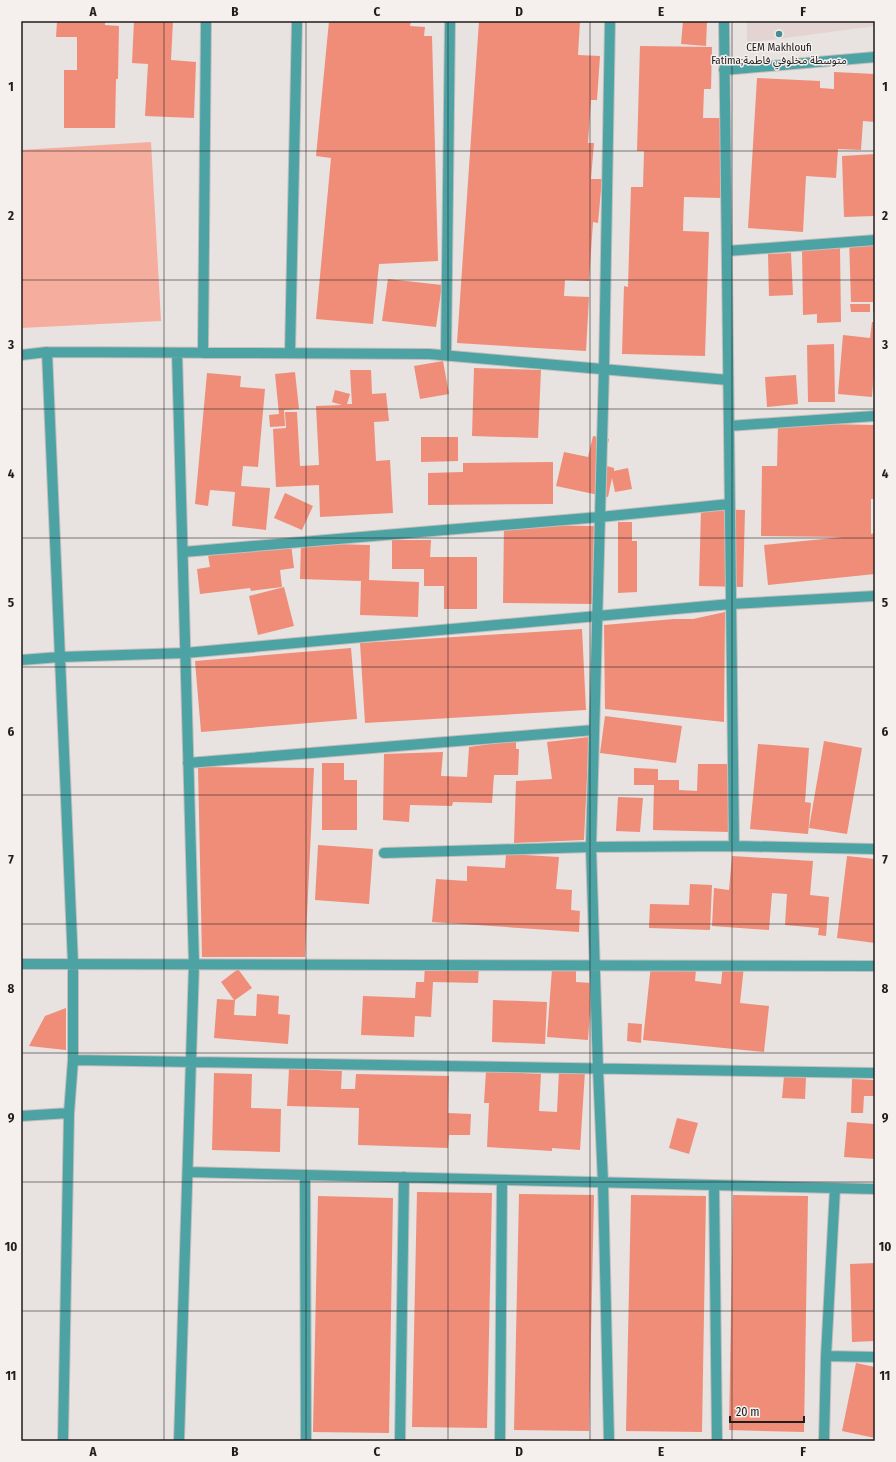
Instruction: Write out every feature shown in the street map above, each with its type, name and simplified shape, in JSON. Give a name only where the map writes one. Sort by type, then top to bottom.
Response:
[{"type":"street","points":[[203,353],[206,21]]},
{"type":"street","points":[[290,353],[297,21]]},
{"type":"street","points":[[446,355],[450,21]]},
{"type":"street","points":[[609,1441],[603,1182],[591,847],[604,369],[610,21]]},
{"type":"street","points":[[724,21],[734,846]]},
{"type":"street","points":[[724,70],[875,57]]},
{"type":"street","points":[[727,251],[875,240]]},
{"type":"street","points":[[21,355],[47,352],[429,354],[728,380]]},
{"type":"street","points":[[47,352],[73,964],[73,1060],[69,1113],[64,1441]]},
{"type":"street","points":[[177,353],[194,964],[179,1441]]},
{"type":"street","points":[[729,426],[875,416]]},
{"type":"street","points":[[183,552],[600,517],[730,504]]},
{"type":"street","points":[[21,660],[60,657],[185,653],[731,604],[875,596]]},
{"type":"street","points":[[188,763],[594,730]]},
{"type":"street","points":[[384,853],[591,847],[734,846],[875,849]]},
{"type":"street","points":[[21,964],[875,966]]},
{"type":"street","points":[[73,1060],[875,1073]]},
{"type":"street","points":[[21,1116],[69,1113]]},
{"type":"street","points":[[188,1172],[875,1189]]},
{"type":"street","points":[[305,1175],[306,1441]]},
{"type":"street","points":[[400,1441],[404,1177]]},
{"type":"street","points":[[500,1441],[502,1180]]},
{"type":"street","points":[[714,1185],[716,1441]]},
{"type":"street","points":[[824,1441],[826,1356],[835,1188]]},
{"type":"street","points":[[826,1356],[875,1357]]},
{"type":"shaded area","name":"CEM Makhloufi Fatima;متوسطة مخلوفي فاطمة","points":[[747,21],[875,21],[875,26],[747,43]]},
{"type":"shaded area","points":[[151,142],[161,321],[21,328],[21,150]]},
{"type":"building","points":[[57,21],[105,21],[105,25],[119,26],[115,128],[64,128],[64,70],[77,70],[77,37],[56,37]]},
{"type":"building","points":[[134,21],[173,21],[171,60],[196,62],[194,118],[145,116],[148,64],[132,63]]},
{"type":"building","points":[[329,21],[411,21],[410,26],[425,27],[424,36],[432,36],[438,261],[379,264],[373,324],[316,319],[331,158],[316,156]]},
{"type":"building","points":[[479,21],[580,21],[578,55],[600,56],[597,100],[591,100],[588,143],[594,143],[591,179],[602,179],[598,223],[593,222],[589,281],[565,280],[564,296],[589,297],[586,351],[457,343]]},
{"type":"building","points":[[683,21],[707,21],[706,46],[681,44]]},
{"type":"building","points":[[640,46],[712,47],[711,89],[704,89],[703,118],[723,118],[721,198],[684,197],[683,231],[709,232],[705,356],[622,354],[624,286],[628,287],[631,187],[643,187],[644,151],[637,151]]},
{"type":"building","points":[[834,72],[875,74],[875,122],[863,121],[861,150],[838,149],[836,178],[806,176],[803,232],[748,228],[757,78],[820,81],[820,88],[834,89]]},
{"type":"building","points":[[875,154],[875,216],[844,217],[842,156]]},
{"type":"building","points":[[849,237],[875,237],[875,312],[873,312],[873,302],[851,302]]},
{"type":"building","points":[[840,248],[841,322],[817,323],[817,314],[803,315],[802,249]]},
{"type":"building","points":[[791,253],[793,295],[769,296],[768,254]]},
{"type":"building","points":[[388,279],[442,285],[436,327],[382,321]]},
{"type":"building","points":[[850,304],[870,304],[870,312],[851,312]]},
{"type":"building","points":[[872,322],[875,322],[875,359],[872,397],[838,394],[843,335],[870,338]]},
{"type":"building","points":[[834,344],[835,402],[808,402],[807,345]]},
{"type":"building","points":[[443,361],[449,394],[420,399],[414,366]]},
{"type":"building","points":[[474,368],[541,370],[538,438],[472,436]]},
{"type":"building","points":[[350,370],[371,370],[372,394],[386,393],[389,421],[374,422],[376,461],[390,460],[393,513],[320,517],[319,485],[276,487],[273,429],[286,428],[285,412],[297,412],[300,466],[319,465],[316,406],[342,405],[332,402],[335,390],[350,394],[347,404],[352,404]]},
{"type":"building","points":[[295,372],[299,409],[284,410],[285,426],[270,427],[269,415],[279,414],[275,374]]},
{"type":"building","points":[[207,373],[241,376],[240,387],[265,389],[258,467],[243,466],[241,486],[270,488],[266,530],[232,526],[235,492],[210,490],[208,506],[195,504]]},
{"type":"building","points":[[796,375],[798,404],[767,407],[765,377]]},
{"type":"building","points":[[778,423],[875,425],[875,499],[871,499],[871,534],[875,533],[875,574],[768,585],[764,545],[843,537],[761,536],[762,466],[777,466]]},
{"type":"building","points":[[593,436],[609,439],[603,465],[614,468],[614,471],[628,468],[632,489],[615,492],[612,478],[608,497],[556,486],[564,452],[588,457]]},
{"type":"building","points":[[421,437],[458,437],[458,461],[421,462]]},
{"type":"building","points":[[553,462],[553,504],[428,505],[428,473],[463,472],[463,463]]},
{"type":"building","points":[[285,493],[313,506],[302,530],[274,518]]},
{"type":"building","points":[[701,509],[745,510],[743,587],[699,586]]},
{"type":"building","points":[[618,522],[632,522],[632,541],[637,541],[637,592],[618,593]]},
{"type":"building","points":[[504,525],[594,526],[593,604],[503,603]]},
{"type":"building","points":[[392,540],[431,540],[430,557],[477,557],[477,609],[444,609],[444,586],[424,586],[424,569],[392,569]]},
{"type":"building","points":[[301,543],[370,545],[369,580],[419,582],[418,617],[360,615],[361,581],[300,579]]},
{"type":"building","points":[[291,544],[294,568],[280,570],[282,587],[251,591],[250,588],[200,594],[197,569],[210,567],[208,555]]},
{"type":"building","points":[[284,587],[294,626],[258,635],[249,596]]},
{"type":"building","points":[[725,612],[724,722],[605,709],[604,625],[674,619],[693,619]]},
{"type":"building","points":[[582,629],[586,710],[365,723],[360,643]]},
{"type":"building","points":[[351,648],[357,719],[201,732],[195,661]]},
{"type":"building","points":[[605,716],[682,726],[676,763],[600,753]]},
{"type":"building","points":[[589,737],[584,840],[514,843],[516,781],[552,779],[547,742]]},
{"type":"building","points":[[516,740],[516,749],[519,749],[518,775],[494,775],[492,803],[453,802],[452,806],[410,805],[409,822],[383,820],[384,754],[443,752],[441,776],[467,777],[469,747]]},
{"type":"building","points":[[824,741],[862,748],[847,834],[809,828]]},
{"type":"building","points":[[758,744],[809,748],[805,802],[811,803],[808,834],[750,829]]},
{"type":"building","points":[[322,763],[344,763],[344,780],[357,780],[357,830],[322,830]]},
{"type":"building","points":[[698,764],[730,764],[729,832],[653,830],[654,785],[634,785],[634,768],[658,769],[658,780],[679,780],[679,790],[697,791]]},
{"type":"building","points":[[198,767],[314,768],[305,957],[202,957]]},
{"type":"building","points":[[618,797],[643,798],[640,832],[616,831]]},
{"type":"building","points":[[318,845],[373,849],[369,904],[315,900]]},
{"type":"building","points":[[506,854],[559,857],[556,889],[572,890],[571,910],[580,911],[579,932],[432,922],[436,879],[467,881],[467,866],[505,868]]},
{"type":"building","points":[[732,856],[813,861],[810,895],[829,897],[826,936],[818,935],[819,928],[785,925],[787,894],[772,893],[769,930],[712,926],[714,888],[729,890]]},
{"type":"building","points":[[847,856],[875,859],[875,943],[837,938]]},
{"type":"building","points":[[690,884],[712,885],[710,930],[649,928],[650,904],[689,905]]},
{"type":"building","points":[[723,964],[744,966],[740,1003],[769,1006],[764,1052],[643,1040],[651,965],[696,970],[695,981],[721,984]]},
{"type":"building","points":[[425,965],[479,967],[478,983],[433,982],[431,1017],[415,1016],[414,1037],[361,1035],[363,996],[415,998],[416,982],[424,982]]},
{"type":"building","points":[[238,969],[252,988],[235,1000],[234,1015],[256,1016],[257,994],[279,996],[278,1014],[290,1015],[288,1044],[214,1038],[217,999],[234,1000],[221,982]]},
{"type":"building","points":[[552,969],[576,971],[576,982],[592,983],[588,1040],[547,1037]]},
{"type":"building","points":[[493,1000],[547,1002],[545,1044],[492,1042]]},
{"type":"building","points":[[66,1008],[66,1050],[29,1046],[45,1016]]},
{"type":"building","points":[[628,1023],[642,1024],[641,1043],[627,1041]]},
{"type":"building","points":[[289,1069],[342,1071],[341,1089],[355,1089],[356,1074],[449,1076],[448,1113],[471,1114],[470,1135],[449,1135],[448,1148],[358,1145],[359,1108],[287,1106]]},
{"type":"building","points":[[559,1070],[585,1071],[580,1150],[552,1148],[552,1151],[487,1147],[489,1103],[484,1103],[486,1071],[541,1074],[539,1111],[557,1112]]},
{"type":"building","points":[[214,1073],[252,1074],[251,1108],[281,1109],[280,1152],[212,1150]]},
{"type":"building","points":[[784,1076],[806,1077],[805,1099],[782,1098]]},
{"type":"building","points":[[852,1079],[875,1080],[875,1096],[864,1096],[863,1113],[851,1113]]},
{"type":"building","points":[[677,1118],[698,1123],[689,1154],[669,1148]]},
{"type":"building","points":[[847,1122],[875,1124],[875,1159],[844,1157]]},
{"type":"building","points":[[417,1192],[492,1193],[487,1428],[412,1427]]},
{"type":"building","points":[[519,1194],[594,1195],[589,1431],[514,1430]]},
{"type":"building","points":[[631,1195],[706,1196],[702,1432],[626,1431]]},
{"type":"building","points":[[733,1195],[808,1196],[804,1432],[729,1430]]},
{"type":"building","points":[[318,1196],[393,1198],[389,1433],[313,1432]]},
{"type":"building","points":[[875,1263],[875,1341],[852,1342],[850,1264]]},
{"type":"building","points":[[856,1363],[875,1367],[875,1438],[842,1431]]},
{"type":"place","name":"CEM Makhloufi Fatima;متوسطة مخلوفي فاطمة","points":[[779,34]]}]
